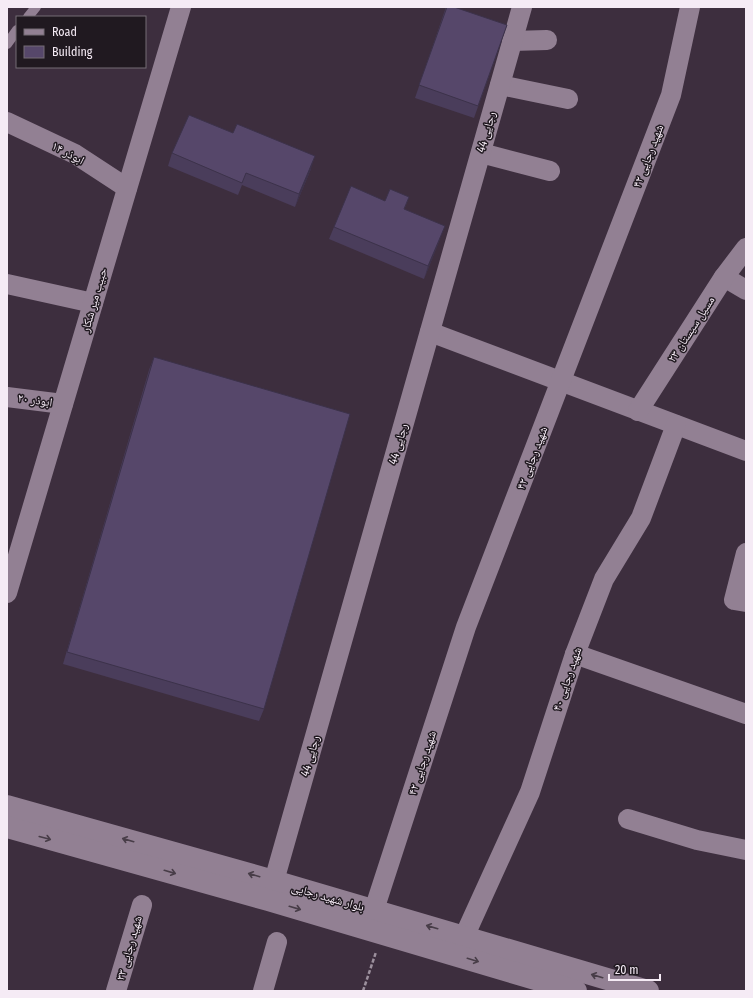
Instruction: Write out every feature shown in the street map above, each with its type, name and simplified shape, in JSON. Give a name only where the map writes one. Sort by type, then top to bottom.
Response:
[{"type":"main road","name":"بلوار شهید رجایی","points":[[7,806],[274,881],[648,991]]},
{"type":"main road","name":"بلوار شهید رجایی","points":[[7,827],[382,933],[576,991]]},
{"type":"street","name":"حبیب میر شکار","points":[[8,587],[181,7]]},
{"type":"street","name":"رجایی 44","points":[[274,881],[522,7]]},
{"type":"street","name":"شهید رجایی ۴۲","points":[[374,910],[466,627],[671,95],[690,7]]},
{"type":"street","points":[[512,41],[547,40]]},
{"type":"street","points":[[500,85],[568,99]]},
{"type":"street","name":"ابوذر ۱۴","points":[[7,122],[75,154],[127,188]]},
{"type":"street","points":[[481,153],[550,172]]},
{"type":"street","name":"مسیل سیستان ۲۳","points":[[638,411],[724,277],[746,248]]},
{"type":"street","points":[[724,277],[746,290]]},
{"type":"street","points":[[7,284],[93,303]]},
{"type":"street","points":[[430,332],[746,451]]},
{"type":"street","name":"ابوذر ۲۰","points":[[7,396],[63,404]]},
{"type":"street","name":"شهید رجایی ۴۰","points":[[464,937],[530,792],[575,654],[604,579],[641,518],[676,425]]},
{"type":"street","points":[[746,553],[734,600],[746,602]]},
{"type":"street","points":[[575,654],[746,714]]},
{"type":"street","points":[[628,819],[697,840],[746,850]]},
{"type":"street","name":"شهید رجایی ۳۳","points":[[116,991],[142,905]]},
{"type":"street","points":[[263,991],[277,942]]},
{"type":"lane","points":[[29,16],[36,7]]},
{"type":"lane","points":[[7,44],[16,31]]},
{"type":"path","points":[[363,991],[382,933]]},
{"type":"building","points":[[447,7],[454,7],[507,25],[478,106],[419,85]]},
{"type":"building","points":[[189,115],[233,133],[237,124],[315,156],[299,194],[246,173],[242,183],[172,153]]},
{"type":"building","points":[[351,186],[385,201],[390,189],[409,197],[404,209],[445,226],[428,266],[334,227]]},
{"type":"building","points":[[154,357],[350,414],[264,709],[67,652]]}]
